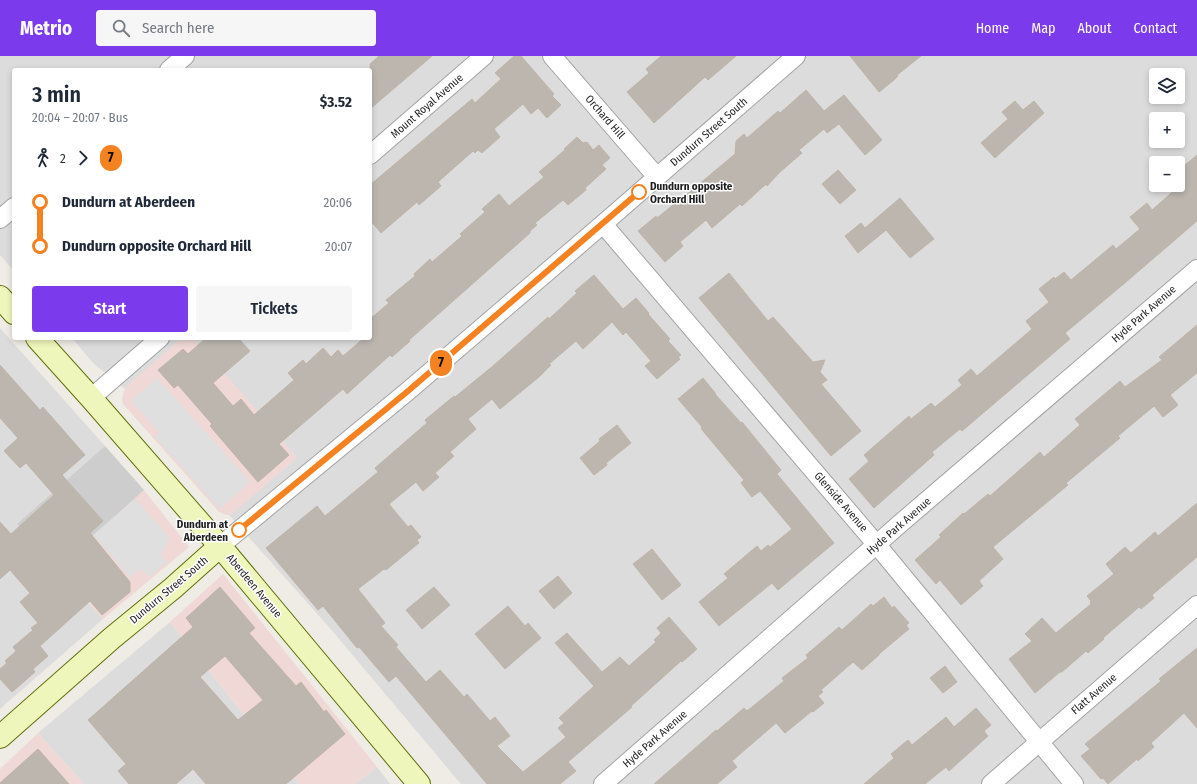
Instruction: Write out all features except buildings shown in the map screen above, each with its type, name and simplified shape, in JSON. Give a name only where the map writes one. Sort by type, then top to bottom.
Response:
[{"type":"main road","points":[[0,297],[12,311]]},
{"type":"main road","name":"Aberdeen Avenue","points":[[39,340],[220,546],[419,784]]},
{"type":"main road","name":"Dundurn Street South","points":[[2,731],[220,546]]},
{"type":"street","points":[[171,68],[185,56]]},
{"type":"street","name":"Mount Royal Avenue","points":[[372,153],[484,56]]},
{"type":"street","name":"Orchard Hill","points":[[552,56],[657,177]]},
{"type":"street","name":"Dundurn Street South","points":[[220,546],[408,391],[796,56]]},
{"type":"street","points":[[0,219],[12,209]]},
{"type":"street","name":"Glenside Avenue","points":[[603,224],[877,545],[1074,784]]},
{"type":"street","name":"Hyde Park Avenue","points":[[603,784],[1197,269]]},
{"type":"street","points":[[91,398],[158,340]]},
{"type":"street","name":"Flatt Avenue","points":[[991,784],[1197,605]]},
{"type":"shaded area","points":[[0,56],[1197,56],[1197,784],[461,784],[329,627],[229,515],[297,458],[195,340],[372,340],[372,68],[12,68],[12,269],[0,255]]},
{"type":"shaded area","points":[[0,328],[105,446],[17,524],[103,619],[0,709]]},
{"type":"shaded area","points":[[74,340],[180,340],[125,389],[93,363]]},
{"type":"shaded area","points":[[180,340],[195,340],[297,458],[232,514],[226,515],[219,512],[123,404],[123,394],[128,385]]},
{"type":"shaded area","points":[[157,378],[250,482],[220,509],[155,437],[160,433],[131,401]]},
{"type":"shaded area","points":[[105,446],[144,490],[58,568],[17,524]]},
{"type":"shaded area","points":[[144,490],[189,547],[103,619],[58,568]]},
{"type":"shaded area","points":[[135,499],[169,537],[161,556],[167,562],[149,577],[144,571],[139,570],[130,577],[93,535]]},
{"type":"shaded area","points":[[223,574],[377,767],[355,784],[299,784],[170,622]]},
{"type":"shaded area","points":[[170,622],[299,784],[84,784],[38,733]]},
{"type":"shaded area","points":[[38,733],[84,784],[0,784],[0,769]]},
{"type":"shaded area","points":[[377,767],[390,784],[355,784]]},
{"type":"bus line","name":"7","points":[[239,530],[408,391],[639,192]]},
{"type":"place","name":"Dundurn opposite Orchard Hill","points":[[639,192]]},
{"type":"place","name":"Dundurn at Aberdeen","points":[[239,530]]}]
